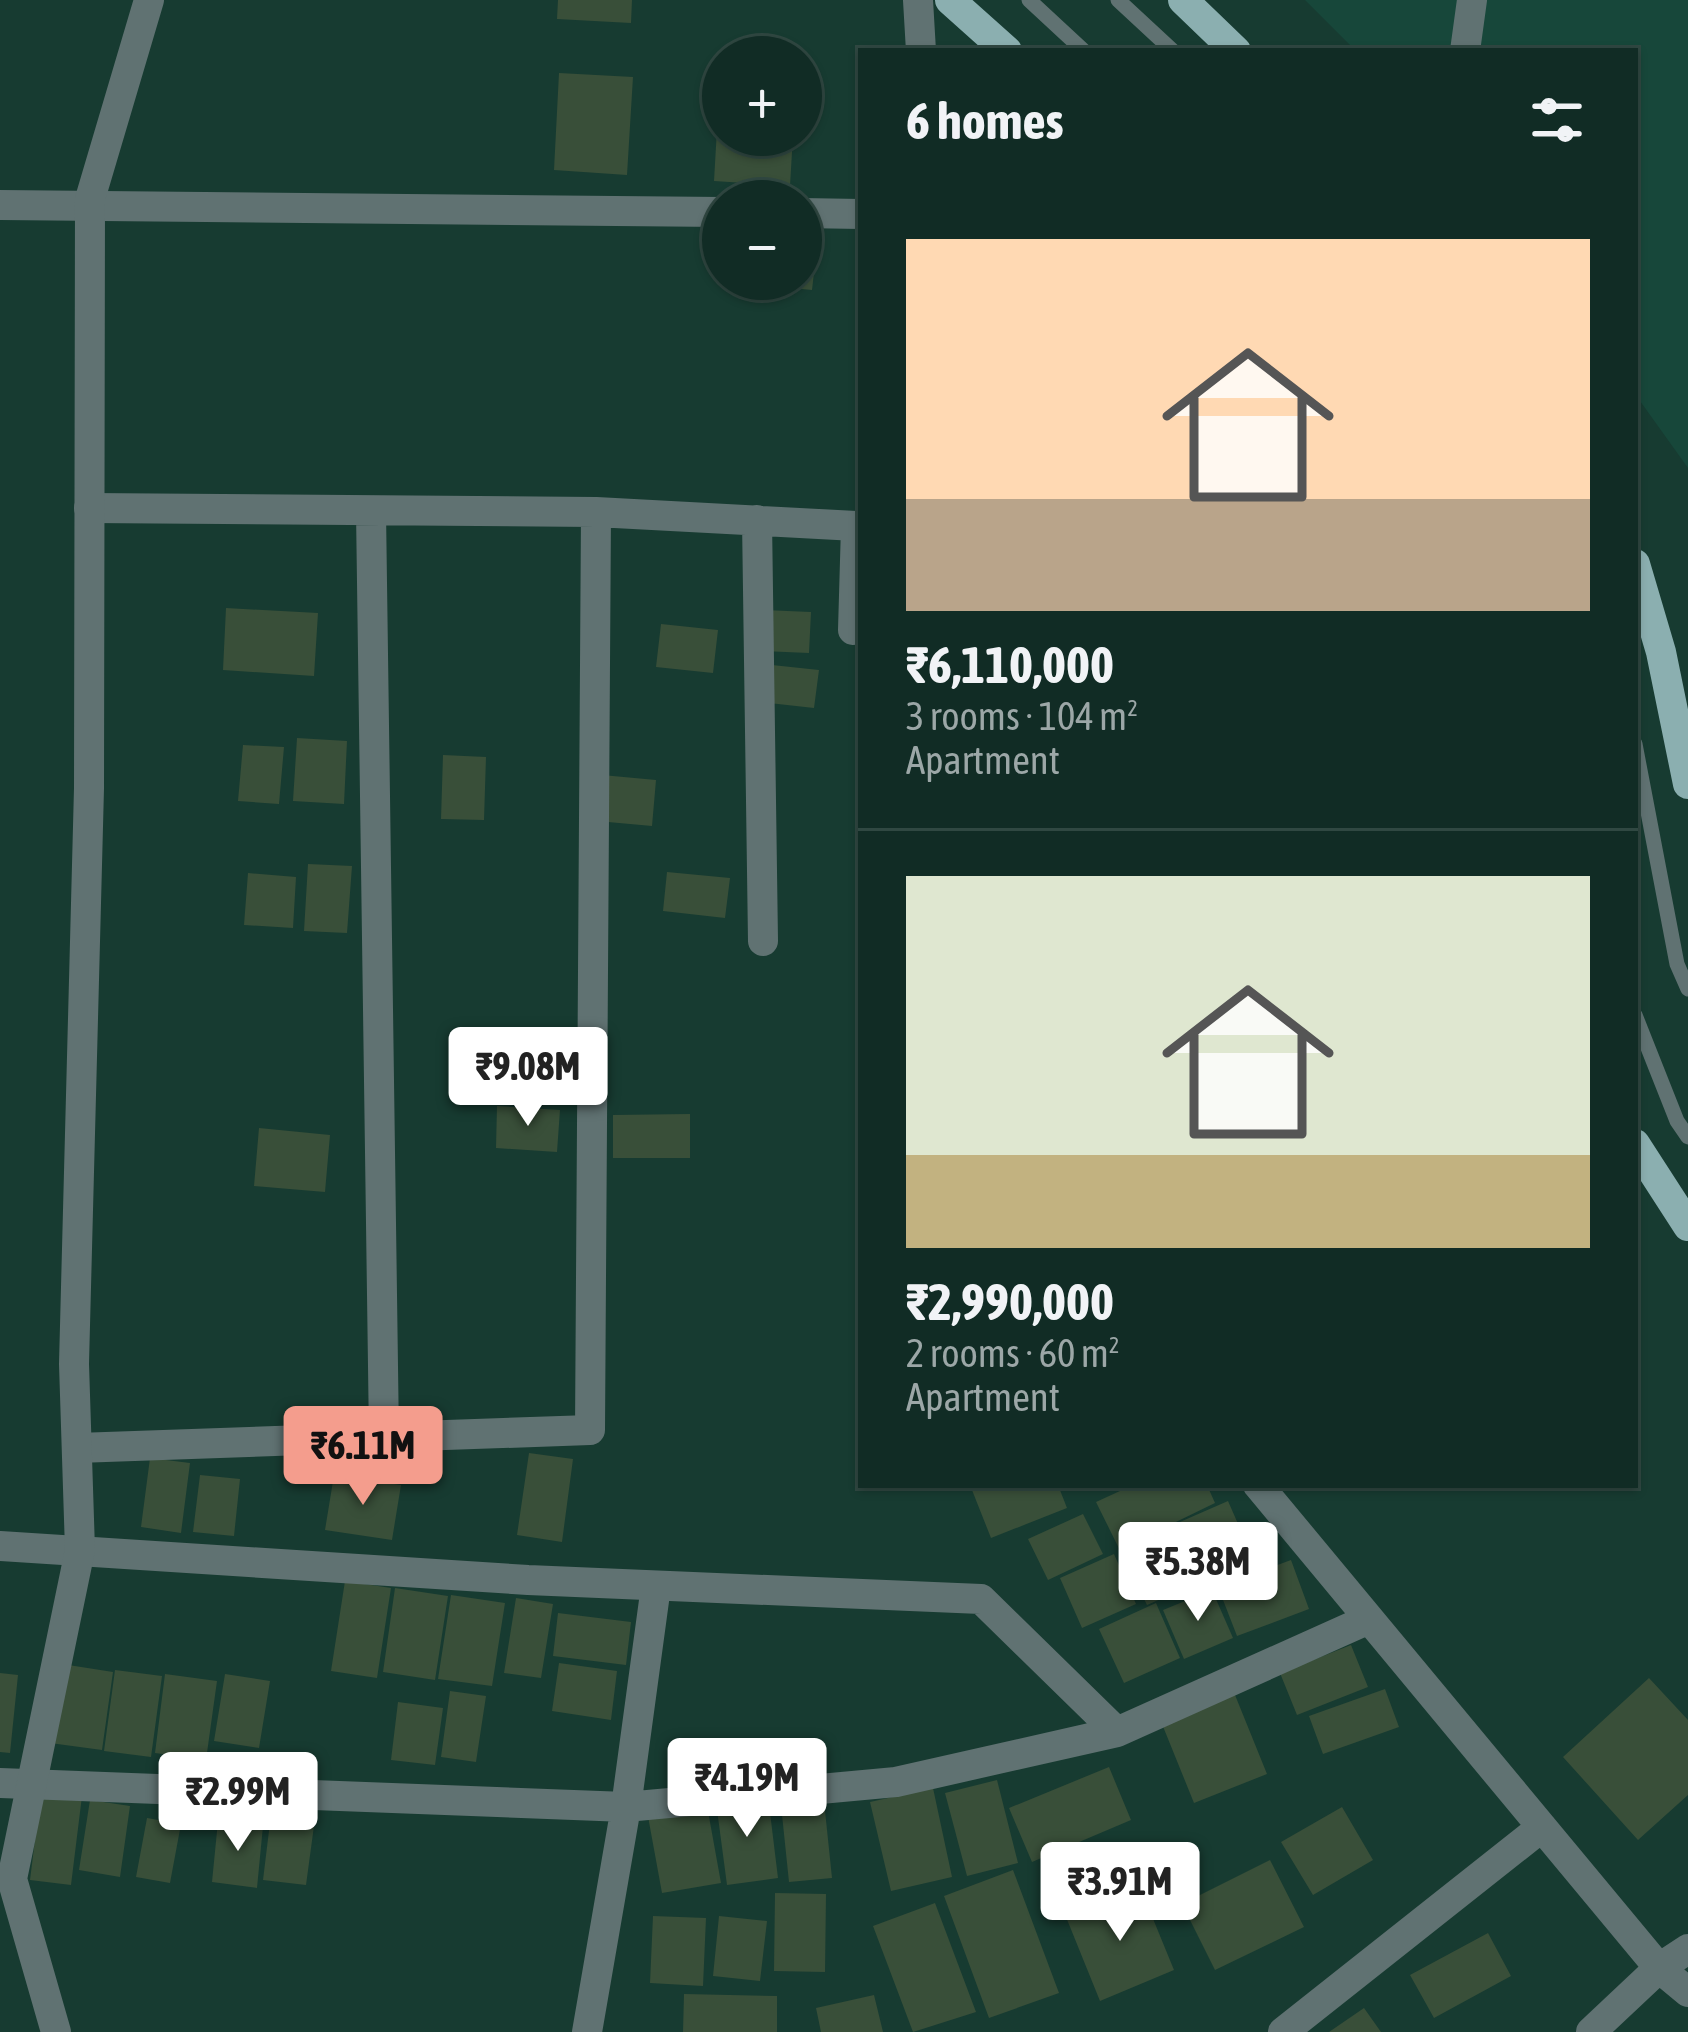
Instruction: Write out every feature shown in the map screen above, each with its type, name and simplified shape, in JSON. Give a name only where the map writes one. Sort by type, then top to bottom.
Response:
[{"type":"main road","points":[[950,0],[1004,48]]},
{"type":"main road","points":[[1183,0],[1233,48]]},
{"type":"main road","points":[[1638,574],[1661,652],[1688,784]]},
{"type":"main road","points":[[1638,1149],[1688,1226]]},
{"type":"street","points":[[56,2032],[12,1879],[80,1550],[74,1364],[88,788],[90,206],[149,0]]},
{"type":"street","points":[[918,0],[921,48]]},
{"type":"street","points":[[1465,48],[1472,0]]},
{"type":"street","points":[[0,205],[702,212]]},
{"type":"street","points":[[822,213],[858,214]]},
{"type":"street","points":[[89,508],[858,518],[853,630]]},
{"type":"street","points":[[371,511],[383,1437]]},
{"type":"street","points":[[76,1448],[590,1430],[596,512]]},
{"type":"street","points":[[757,520],[763,940]]},
{"type":"street","points":[[1260,1488],[1659,1968],[1688,1992]]},
{"type":"street","points":[[0,1546],[656,1586],[981,1599],[1117,1732]]},
{"type":"street","points":[[587,2032],[626,1807],[656,1586]]},
{"type":"street","points":[[0,1783],[626,1807],[896,1782],[1117,1732],[1369,1619]]},
{"type":"street","points":[[1283,2032],[1542,1827]]},
{"type":"street","points":[[1592,2032],[1659,1968],[1688,1949]]},
{"type":"lane","points":[[1029,0],[1081,48]]},
{"type":"lane","points":[[1118,0],[1170,48]]},
{"type":"lane","points":[[1638,760],[1677,964],[1688,988]]},
{"type":"lane","points":[[1638,1023],[1677,1121],[1688,1137]]},
{"type":"shaded area","points":[[1305,0],[1688,0],[1688,468],[1638,398],[1638,48],[1353,48]]},
{"type":"building","points":[[558,0],[632,0],[631,23],[557,19]]},
{"type":"building","points":[[559,73],[633,77],[627,175],[554,170]]},
{"type":"building","points":[[715,156],[792,156],[790,180],[714,180]]},
{"type":"building","points":[[226,608],[318,613],[314,676],[223,670]]},
{"type":"building","points":[[764,610],[811,612],[809,653],[762,651]]},
{"type":"building","points":[[661,624],[718,630],[713,673],[656,667]]},
{"type":"building","points":[[772,665],[819,670],[814,708],[769,703]]},
{"type":"building","points":[[297,738],[347,741],[344,804],[293,801]]},
{"type":"building","points":[[243,745],[284,747],[279,804],[238,801]]},
{"type":"building","points":[[443,755],[486,757],[484,820],[441,819]]},
{"type":"building","points":[[602,775],[656,780],[652,826],[597,821]]},
{"type":"building","points":[[308,864],[352,866],[347,933],[304,931]]},
{"type":"building","points":[[667,872],[730,878],[725,918],[663,911]]},
{"type":"building","points":[[248,873],[296,877],[293,928],[244,925]]},
{"type":"building","points":[[495,1050],[554,1055],[551,1099],[492,1094]]},
{"type":"building","points":[[497,1106],[560,1110],[557,1152],[496,1148]]},
{"type":"building","points":[[690,1114],[690,1158],[613,1158],[613,1115]]},
{"type":"building","points":[[259,1128],[330,1135],[325,1192],[254,1186]]},
{"type":"building","points":[[529,1453],[573,1459],[562,1542],[517,1535]]},
{"type":"building","points":[[150,1458],[190,1463],[181,1533],[141,1527]]},
{"type":"building","points":[[200,1475],[240,1479],[234,1536],[193,1532]]},
{"type":"building","points":[[334,1475],[401,1485],[392,1540],[325,1530]]},
{"type":"building","points":[[971,1488],[1059,1488],[1067,1508],[991,1538]]},
{"type":"building","points":[[1126,1488],[1208,1488],[1215,1503],[1141,1539],[1228,1501],[1253,1558],[1147,1605],[1096,1502]]},
{"type":"building","points":[[1083,1514],[1103,1554],[1048,1580],[1028,1539]]},
{"type":"building","points":[[1114,1554],[1136,1604],[1082,1628],[1060,1578]]},
{"type":"building","points":[[1291,1560],[1309,1609],[1237,1636],[1218,1587]]},
{"type":"building","points":[[345,1581],[391,1588],[377,1678],[331,1671]]},
{"type":"building","points":[[395,1588],[448,1596],[435,1680],[383,1672]]},
{"type":"building","points":[[1212,1590],[1233,1638],[1184,1659],[1163,1610]]},
{"type":"building","points":[[451,1595],[505,1603],[492,1686],[438,1679]]},
{"type":"building","points":[[516,1598],[553,1604],[541,1678],[504,1673]]},
{"type":"building","points":[[1156,1603],[1180,1658],[1124,1683],[1099,1629]]},
{"type":"building","points":[[558,1613],[631,1622],[626,1665],[553,1656]]},
{"type":"building","points":[[1351,1645],[1368,1687],[1297,1715],[1280,1673]]},
{"type":"building","points":[[559,1663],[617,1671],[611,1720],[552,1711]]},
{"type":"building","points":[[62,1664],[113,1672],[102,1750],[50,1743]]},
{"type":"building","points":[[115,1670],[162,1676],[151,1757],[104,1751]]},
{"type":"building","points":[[0,1673],[18,1675],[10,1753],[0,1752]]},
{"type":"building","points":[[165,1674],[217,1681],[206,1760],[155,1753]]},
{"type":"building","points":[[225,1674],[270,1681],[259,1748],[214,1741]]},
{"type":"building","points":[[1649,1678],[1688,1720],[1688,1795],[1638,1840],[1563,1757]]},
{"type":"building","points":[[1385,1689],[1399,1727],[1323,1754],[1309,1716]]},
{"type":"building","points":[[450,1691],[486,1696],[476,1762],[441,1757]]},
{"type":"building","points":[[1235,1695],[1267,1774],[1194,1803],[1162,1724]]},
{"type":"building","points":[[398,1702],[443,1708],[435,1765],[391,1760]]},
{"type":"building","points":[[1109,1767],[1131,1820],[1032,1862],[1009,1808]]},
{"type":"building","points":[[997,1780],[1018,1863],[967,1876],[945,1793]]},
{"type":"building","points":[[933,1788],[952,1877],[891,1891],[870,1802]]},
{"type":"building","points":[[41,1791],[82,1796],[71,1885],[30,1880]]},
{"type":"building","points":[[768,1796],[778,1878],[727,1885],[716,1802]]},
{"type":"building","points":[[90,1800],[130,1806],[120,1877],[79,1870]]},
{"type":"building","points":[[706,1800],[721,1883],[662,1893],[647,1811]]},
{"type":"building","points":[[824,1801],[832,1878],[789,1882],[781,1805]]},
{"type":"building","points":[[272,1806],[316,1811],[306,1885],[263,1880]]},
{"type":"building","points":[[1342,1807],[1373,1860],[1313,1895],[1281,1842]]},
{"type":"building","points":[[147,1818],[181,1824],[170,1883],[136,1877]]},
{"type":"building","points":[[218,1821],[263,1826],[257,1888],[212,1882]]},
{"type":"building","points":[[1270,1860],[1304,1927],[1215,1970],[1182,1904]]},
{"type":"building","points":[[1013,1870],[1059,1993],[989,2018],[944,1896]]},
{"type":"building","points":[[1140,1887],[1174,1970],[1100,2001],[1066,1917]]},
{"type":"building","points":[[775,1893],[826,1894],[825,1972],[774,1971]]},
{"type":"building","points":[[935,1903],[976,2012],[913,2032],[873,1926]]},
{"type":"building","points":[[653,1916],[706,1918],[703,1986],[650,1983]]},
{"type":"building","points":[[719,1916],[767,1921],[760,1981],[713,1976]]},
{"type":"building","points":[[1488,1933],[1511,1976],[1434,2018],[1410,1975]]},
{"type":"building","points":[[684,1994],[777,1996],[777,2032],[683,2032]]},
{"type":"building","points":[[874,1995],[883,2032],[821,2032],[816,2008]]},
{"type":"building","points":[[1364,2008],[1381,2032],[1329,2032]]}]
